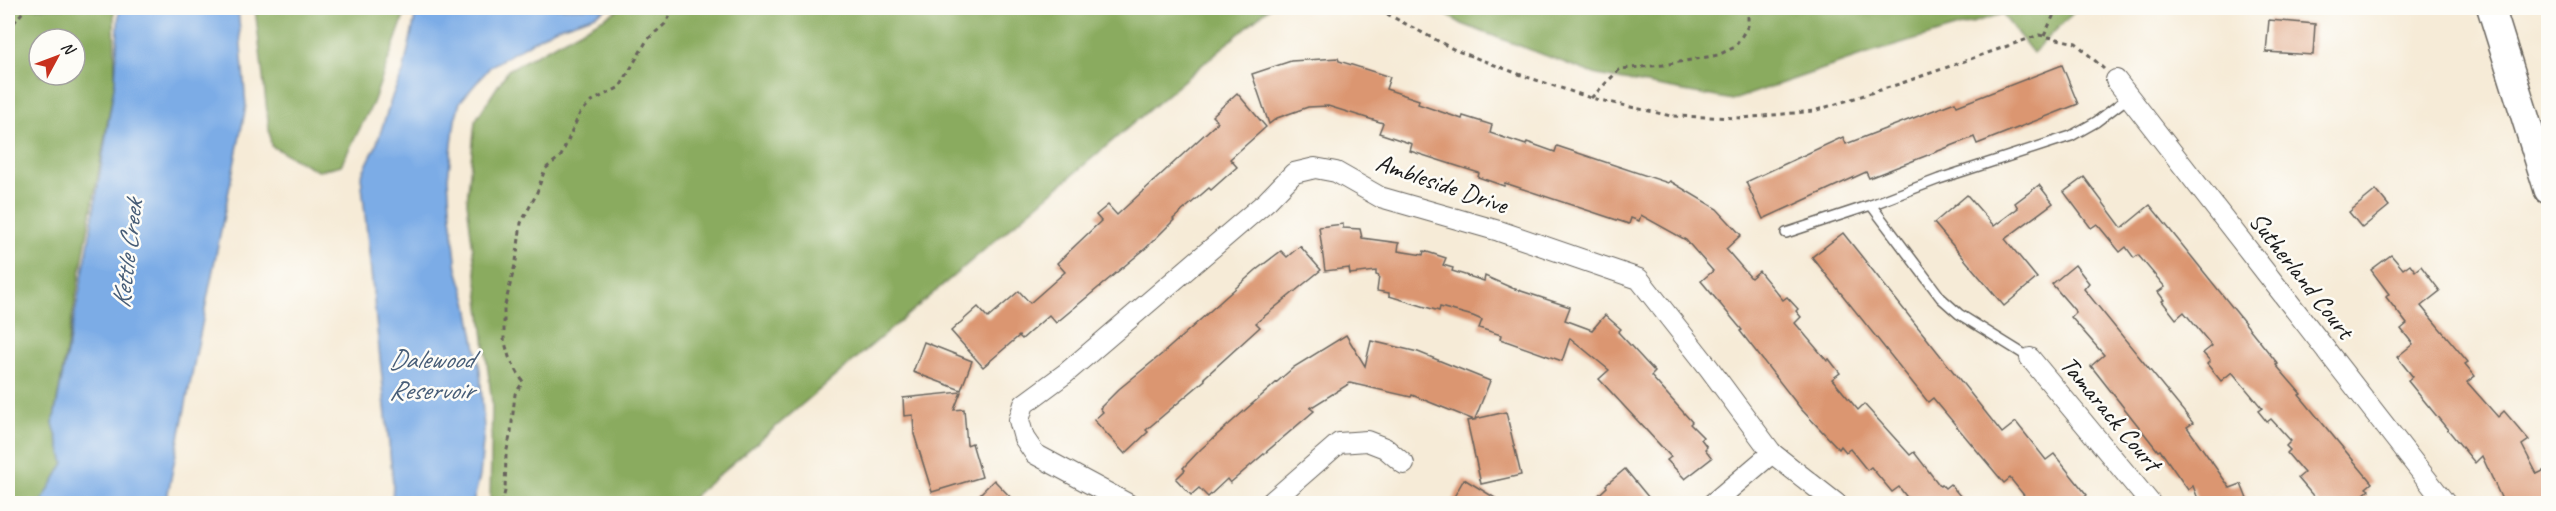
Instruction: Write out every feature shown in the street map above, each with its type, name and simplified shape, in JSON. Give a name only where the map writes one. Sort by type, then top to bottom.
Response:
[{"type":"main road","points":[[2492,8],[2548,190]]},
{"type":"street","name":"Sutherland Court","points":[[2116,80],[2446,504]]},
{"type":"street","name":"Ambleside Drive","points":[[1128,504],[1035,454],[1024,438],[1019,420],[1024,404],[1066,373],[1266,201],[1294,173],[1316,168],[1336,172],[1380,197],[1499,231],[1639,279],[1772,453],[1837,504]]},
{"type":"street","name":"Tamarack Court","points":[[2030,358],[2151,504]]},
{"type":"street","points":[[1269,504],[1339,443],[1367,441],[1385,448],[1404,464]]},
{"type":"street","points":[[1712,504],[1772,453]]},
{"type":"lane","points":[[1786,233],[1871,205],[1938,179],[2071,136],[2096,122],[2129,97]]},
{"type":"lane","points":[[1871,205],[1941,298],[1959,314],[2030,358]]},
{"type":"path","points":[[8,30],[26,8]]},
{"type":"path","points":[[502,504],[505,490],[506,454],[515,394],[523,382],[509,357],[504,339],[504,309],[516,261],[521,223],[536,195],[545,169],[561,156],[580,113],[592,101],[620,87],[647,40],[665,24],[675,8]]},
{"type":"path","points":[[1380,8],[1387,14],[1455,50],[1591,98],[1671,116],[1743,118],[1814,111],[1902,83],[2039,34],[2076,43],[2116,80]]},
{"type":"path","points":[[1591,98],[1620,69],[1663,65],[1718,55],[1735,47],[1748,26],[1748,8]]},
{"type":"path","points":[[2044,36],[2057,8]]},
{"type":"green space","points":[[8,8],[114,8],[115,81],[53,423],[64,463],[41,503],[8,503]]},
{"type":"green space","points":[[255,8],[407,8],[373,103],[341,165],[318,171],[271,146]]},
{"type":"green space","points":[[622,8],[1269,8],[686,503],[490,503],[492,403],[467,202],[475,121],[508,70]]},
{"type":"green space","points":[[1435,8],[2078,8],[2033,53],[2002,14],[1864,55],[1733,100],[1597,75],[1462,24]]},
{"type":"water","name":"Kettle Creek","points":[[119,8],[238,8],[246,106],[166,503],[41,503],[64,463],[53,423],[88,247],[115,81]]},
{"type":"water","name":"Dalewood Reservoir","points":[[417,8],[608,8],[596,15],[554,29],[491,66],[460,102],[455,120],[448,178],[450,206],[457,269],[467,301],[480,370],[484,429],[480,476],[473,503],[392,503],[393,483],[361,176],[376,146],[393,94],[403,73]]},
{"type":"building","points":[[2269,20],[2315,24],[2313,55],[2266,52]]},
{"type":"building","points":[[1338,58],[1339,61],[1390,77],[1386,89],[1419,100],[1418,104],[1462,119],[1463,116],[1492,125],[1490,133],[1555,152],[1557,146],[1668,183],[1670,181],[1717,209],[1741,235],[1726,249],[1751,278],[1759,271],[1783,300],[1787,297],[1798,309],[1796,311],[1801,317],[1795,323],[1840,373],[1832,379],[1858,410],[1864,404],[1910,455],[1914,452],[1940,486],[1945,488],[1950,484],[1967,504],[1912,504],[1899,487],[1892,492],[1871,467],[1867,470],[1850,449],[1846,452],[1841,446],[1839,449],[1801,409],[1740,331],[1742,330],[1701,281],[1713,271],[1686,240],[1641,215],[1639,221],[1631,218],[1629,224],[1505,183],[1504,186],[1478,177],[1479,173],[1410,151],[1412,144],[1379,133],[1383,123],[1328,106],[1308,107],[1277,118],[1269,124],[1252,74],[1291,61]]},
{"type":"building","points":[[2062,65],[2078,104],[1977,144],[1974,137],[1869,178],[1866,172],[1763,219],[1746,182],[1843,137],[1846,144],[1955,102],[1957,106]]},
{"type":"building","points":[[1237,93],[1266,127],[1230,159],[1237,167],[1173,219],[1146,248],[1056,323],[1049,315],[1022,339],[1019,336],[983,367],[951,331],[978,307],[988,318],[1019,291],[1030,303],[1065,272],[1057,263],[1101,221],[1096,215],[1108,205],[1117,215],[1218,122],[1212,116]]},
{"type":"building","points":[[2084,177],[2122,228],[2150,205],[2278,364],[2276,365],[2301,394],[2299,395],[2372,483],[2366,488],[2369,490],[2364,494],[2373,504],[2320,504],[2298,478],[2304,473],[2287,453],[2290,450],[2286,446],[2291,441],[2271,419],[2267,422],[2258,411],[2262,408],[2232,372],[2221,381],[2207,364],[2210,361],[2203,353],[2212,346],[2184,312],[2176,319],[2158,292],[2165,287],[2138,255],[2134,258],[2126,247],[2120,252],[2097,224],[2091,228],[2064,192]]},
{"type":"building","points":[[2039,185],[2053,203],[2005,239],[2037,278],[2004,306],[1934,223],[1967,195],[1994,226],[2018,208],[2015,203]]},
{"type":"building","points":[[2376,190],[2389,206],[2362,228],[2349,212]]},
{"type":"building","points":[[1343,224],[1343,228],[1360,229],[1362,238],[1399,243],[1398,251],[1423,255],[1424,251],[1446,258],[1443,265],[1453,268],[1452,271],[1484,281],[1485,276],[1512,288],[1570,307],[1565,320],[1592,330],[1605,315],[1621,329],[1618,332],[1655,372],[1651,376],[1692,422],[1690,424],[1703,437],[1701,439],[1707,447],[1705,449],[1712,458],[1685,479],[1667,460],[1671,457],[1599,379],[1609,370],[1570,338],[1562,361],[1500,339],[1501,335],[1479,328],[1482,320],[1473,316],[1440,307],[1439,311],[1377,291],[1379,276],[1376,275],[1376,271],[1350,274],[1349,268],[1325,271],[1319,227]]},
{"type":"building","points":[[1843,233],[2002,433],[2016,422],[2046,460],[2054,454],[2087,495],[2077,504],[2031,504],[2010,478],[2004,483],[1933,398],[1928,402],[1812,257]]},
{"type":"building","points":[[1300,246],[1321,270],[1256,323],[1260,327],[1204,378],[1205,380],[1146,430],[1148,432],[1125,454],[1094,420],[1103,412],[1100,408],[1256,270],[1281,251],[1287,257]]},
{"type":"building","points":[[2391,255],[2403,269],[2410,264],[2415,271],[2421,266],[2440,291],[2421,306],[2468,362],[2465,364],[2475,376],[2467,382],[2498,417],[2504,411],[2529,440],[2522,445],[2537,474],[2545,470],[2548,478],[2548,504],[2504,504],[2482,456],[2475,463],[2408,381],[2413,377],[2397,357],[2413,344],[2401,329],[2407,324],[2386,297],[2389,294],[2371,270]]},
{"type":"building","points":[[2075,265],[2089,283],[2084,289],[2193,423],[2187,427],[2230,488],[2241,484],[2249,504],[2200,504],[2193,486],[2188,490],[2160,450],[2158,451],[2091,366],[2104,355],[2071,317],[2076,312],[2052,284]]},
{"type":"building","points":[[1346,335],[1365,366],[1371,341],[1418,352],[1490,381],[1475,419],[1506,412],[1521,475],[1481,484],[1467,421],[1474,420],[1412,395],[1411,397],[1350,383],[1310,408],[1314,411],[1230,483],[1227,479],[1208,497],[1199,488],[1191,495],[1176,479],[1201,449],[1294,367]]},
{"type":"building","points":[[924,342],[972,361],[961,390],[913,372]]},
{"type":"building","points":[[961,392],[954,410],[964,409],[967,445],[972,443],[982,477],[932,492],[914,434],[913,415],[904,416],[903,398]]},
{"type":"building","points":[[1625,469],[1654,504],[1589,504],[1607,487],[1606,485]]},
{"type":"building","points":[[1464,479],[1505,504],[1450,504]]},
{"type":"building","points":[[994,480],[1017,504],[970,504]]}]
